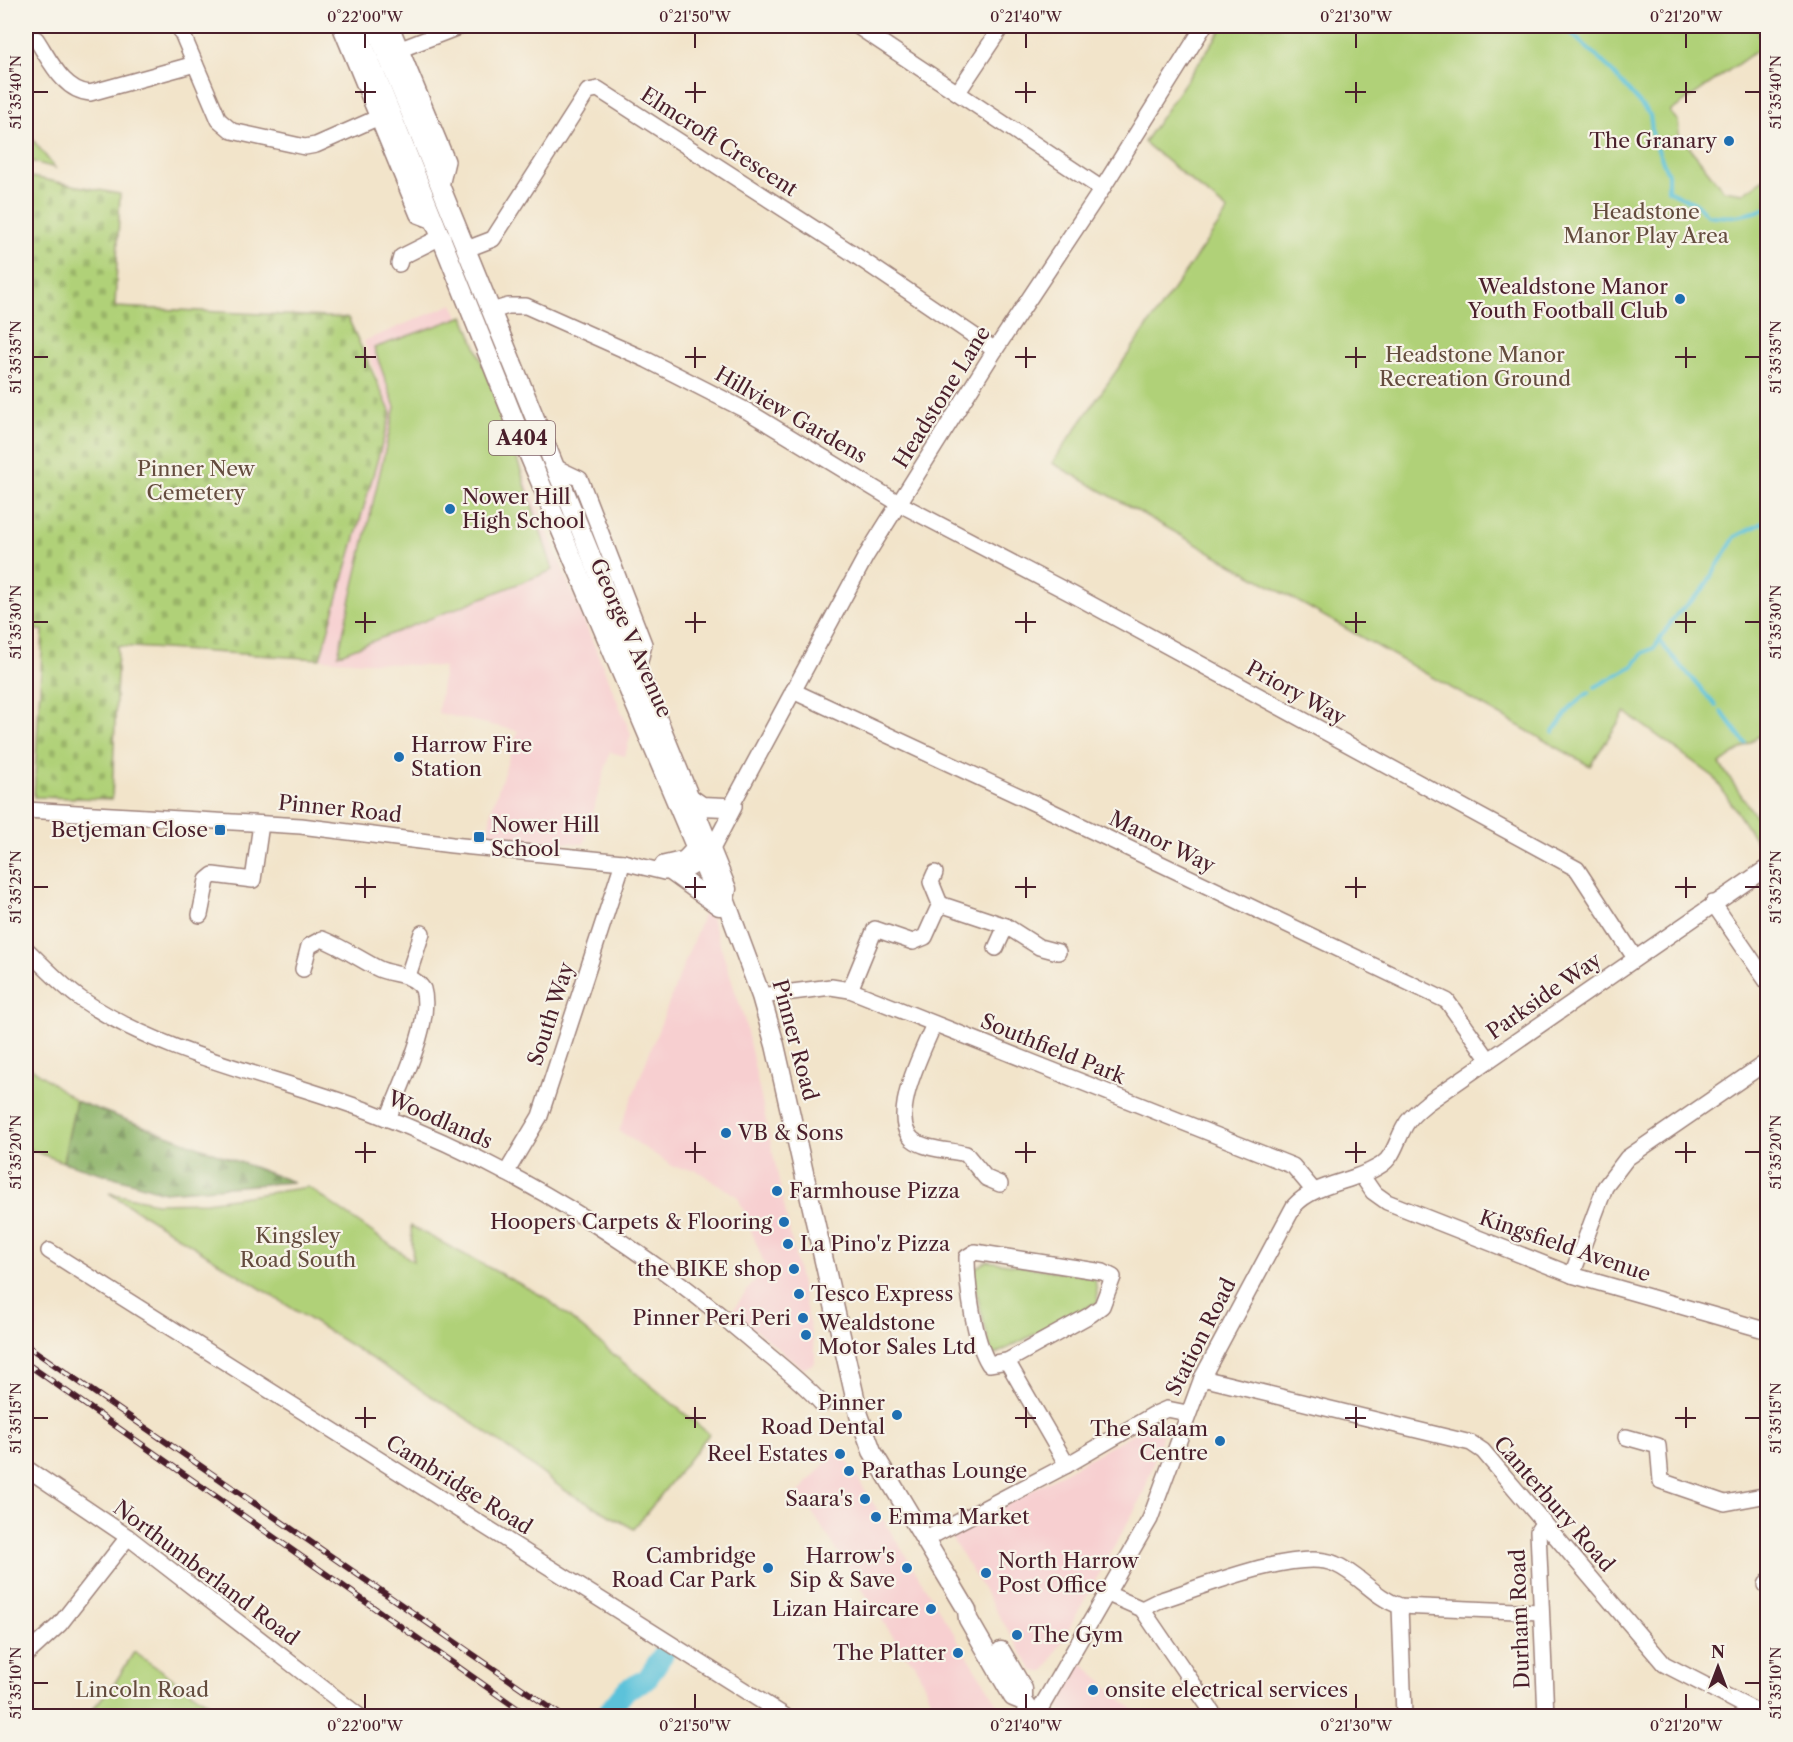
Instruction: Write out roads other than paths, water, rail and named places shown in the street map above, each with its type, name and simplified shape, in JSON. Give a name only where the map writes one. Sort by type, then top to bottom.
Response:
[{"type":"main road","name":"George V Avenue","points":[[356,26],[570,555],[704,848]]},
{"type":"main road","name":"George V Avenue","points":[[375,26],[692,799],[704,848]]},
{"type":"main road","points":[[570,555],[585,538]]},
{"type":"main road","points":[[692,799],[702,807],[729,804]]},
{"type":"main road","name":"Pinner Road","points":[[704,848],[727,889],[728,906],[761,996],[786,1093],[859,1415],[872,1451],[967,1610],[968,1619],[1013,1697],[1023,1701],[1035,1716]]},
{"type":"main road","points":[[665,870],[728,906]]},
{"type":"street","points":[[179,26],[219,120],[232,132],[305,147],[316,145],[377,118]]},
{"type":"street","points":[[340,26],[418,215],[440,229],[401,257],[399,264]]},
{"type":"street","points":[[391,26],[447,161],[441,186]]},
{"type":"street","points":[[401,50],[461,26]]},
{"type":"street","points":[[857,26],[1102,189]]},
{"type":"street","points":[[958,92],[1002,26]]},
{"type":"street","name":"Headstone Lane","points":[[704,848],[866,556],[995,350],[1102,189],[1204,26]]},
{"type":"street","points":[[36,39],[66,83],[77,92],[90,93],[195,64]]},
{"type":"street","name":"Elmcroft Crescent","points":[[467,249],[493,238],[588,91],[598,89],[849,251],[995,350]]},
{"type":"street","name":"Hillview Gardens","points":[[492,311],[508,306],[526,306],[647,360],[747,411],[900,504]]},
{"type":"street","name":"George V Avenue","points":[[557,468],[580,479],[644,644],[638,670]]},
{"type":"street","name":"Priory Way","points":[[900,504],[1072,594],[1577,869],[1635,958]]},
{"type":"street","name":"Manor Way","points":[[793,691],[1034,803],[1447,1001],[1489,1060]]},
{"type":"street","name":"Pinner Road","points":[[26,810],[301,826],[452,845],[623,862],[665,870]]},
{"type":"street","points":[[200,915],[207,880],[213,875],[253,880],[261,824]]},
{"type":"street","points":[[665,870],[664,864],[684,859],[704,848]]},
{"type":"street","name":"South Way","points":[[506,1173],[540,1116],[623,862]]},
{"type":"street","name":"Parkside Way","points":[[1362,1176],[1390,1156],[1406,1124],[1416,1112],[1767,867]]},
{"type":"street","points":[[850,990],[875,929],[913,942],[925,937],[940,904],[931,882],[934,873]]},
{"type":"street","points":[[1713,903],[1767,983]]},
{"type":"street","points":[[940,904],[1006,926],[1039,947],[1058,952]]},
{"type":"street","points":[[996,948],[1006,926]]},
{"type":"street","points":[[408,976],[422,933]]},
{"type":"street","points":[[303,969],[309,946],[322,939],[343,947],[378,968],[408,976],[418,983],[425,996],[422,1023],[388,1119]]},
{"type":"street","name":"Woodlands","points":[[26,949],[80,998],[169,1047],[323,1094],[388,1119],[506,1173],[621,1241],[704,1301],[812,1385],[822,1404]]},
{"type":"street","name":"Southfield Park","points":[[761,996],[831,987],[850,990],[1293,1166],[1314,1191]]},
{"type":"street","points":[[934,1024],[904,1100],[905,1125],[911,1138],[924,1145],[966,1154],[986,1178],[1000,1184]]},
{"type":"street","points":[[1572,1275],[1605,1187],[1627,1158],[1767,1061]]},
{"type":"street","name":"Station Road","points":[[1035,1716],[1157,1506],[1187,1413],[1202,1378],[1294,1206],[1314,1191],[1362,1176]]},
{"type":"street","name":"Kingsfield Avenue","points":[[1362,1176],[1374,1192],[1387,1202],[1572,1275],[1767,1330]]},
{"type":"street","name":"Cambridge Road","points":[[49,1251],[786,1716]]},
{"type":"street","points":[[975,1252],[1103,1272],[1113,1277],[1102,1306],[1007,1361],[989,1364],[981,1352],[967,1272],[967,1257],[975,1252]]},
{"type":"street","points":[[1007,1361],[1067,1465]]},
{"type":"street","name":"Canterbury Road","points":[[1202,1378],[1471,1443],[1484,1451],[1664,1664],[1765,1716]]},
{"type":"street","points":[[924,1540],[1067,1465],[1153,1415],[1167,1409],[1187,1413]]},
{"type":"street","points":[[1626,1437],[1658,1446],[1661,1481],[1725,1503],[1767,1495]]},
{"type":"street","name":"Northumberland Road","points":[[26,1468],[128,1537],[359,1716]]},
{"type":"street","name":"Durham Road","points":[[1544,1522],[1538,1531],[1546,1716]]},
{"type":"street","points":[[26,1655],[39,1646],[60,1624],[128,1537]]},
{"type":"street","points":[[1142,1609],[1158,1601],[1268,1566],[1317,1560],[1335,1564],[1388,1602],[1401,1606],[1540,1612]]},
{"type":"street","points":[[1108,1593],[1142,1609],[1215,1716]]},
{"type":"street","points":[[1401,1606],[1404,1716]]},
{"type":"street","points":[[26,1637],[39,1646]]},
{"type":"waterway","points":[[1568,26],[1573,35],[1607,66],[1650,115],[1653,138],[1668,174],[1668,190],[1697,204],[1707,215],[1738,216],[1768,208]]},
{"type":"waterway","points":[[1595,687],[1633,666],[1643,653],[1654,648],[1676,615],[1702,591],[1735,537],[1768,520]]},
{"type":"waterway","points":[[1659,641],[1716,706]]},
{"type":"waterway","points":[[1553,732],[1572,706],[1589,692]]},
{"type":"waterway","points":[[1721,711],[1745,743]]},
{"type":"waterway","points":[[605,1716],[627,1689],[647,1679],[664,1653]]},
{"type":"railway","points":[[26,1345],[562,1716]]},
{"type":"railway","points":[[26,1363],[528,1716]]},
{"type":"place","name":"The Granary","points":[[1729,141]]},
{"type":"place","name":"Wealdstone Manor Youth Football Club","points":[[1680,299]]},
{"type":"place","name":"Nower Hill High School","points":[[450,509]]},
{"type":"place","name":"Harrow Fire Station","points":[[399,757]]},
{"type":"place","name":"Betjeman Close","points":[[220,830]]},
{"type":"place","name":"Nower Hill School","points":[[479,837]]},
{"type":"place","name":"VB & Sons","points":[[726,1133]]},
{"type":"place","name":"Farmhouse Pizza","points":[[777,1191]]},
{"type":"place","name":"Hoopers Carpets & Flooring","points":[[784,1222]]},
{"type":"place","name":"La Pino'z Pizza","points":[[788,1244]]},
{"type":"place","name":"the BIKE shop","points":[[794,1269]]},
{"type":"place","name":"Tesco Express","points":[[799,1294]]},
{"type":"place","name":"Pinner Peri Peri","points":[[803,1318]]},
{"type":"place","name":"Wealdstone Motor Sales Ltd","points":[[806,1335]]},
{"type":"place","name":"Pinner Road Dental","points":[[897,1415]]},
{"type":"place","name":"The Salaam Centre","points":[[1220,1441]]},
{"type":"place","name":"Reel Estates","points":[[840,1454]]},
{"type":"place","name":"Parathas Lounge","points":[[849,1471]]},
{"type":"place","name":"Saara's","points":[[865,1499]]},
{"type":"place","name":"Emma Market","points":[[876,1517]]},
{"type":"place","name":"Cambridge Road Car Park","points":[[768,1568]]},
{"type":"place","name":"Harrow's Sip & Save","points":[[907,1568]]},
{"type":"place","name":"North Harrow Post Office","points":[[986,1573]]},
{"type":"place","name":"Lizan Haircare","points":[[931,1609]]},
{"type":"place","name":"The Gym","points":[[1017,1635]]},
{"type":"place","name":"The Platter","points":[[958,1653]]},
{"type":"place","name":"onsite electrical services","points":[[1093,1690]]},
{"type":"park label","name":"Headstone Manor Play Area","points":[[1646,224]]},
{"type":"park label","name":"Headstone Manor Recreation Ground","points":[[1475,367]]},
{"type":"park label","name":"Pinner New Cemetery","points":[[196,481]]},
{"type":"park label","name":"Kingsley Road South","points":[[298,1248]]},
{"type":"park label","name":"Lincoln Road","points":[[142,1690]]}]
